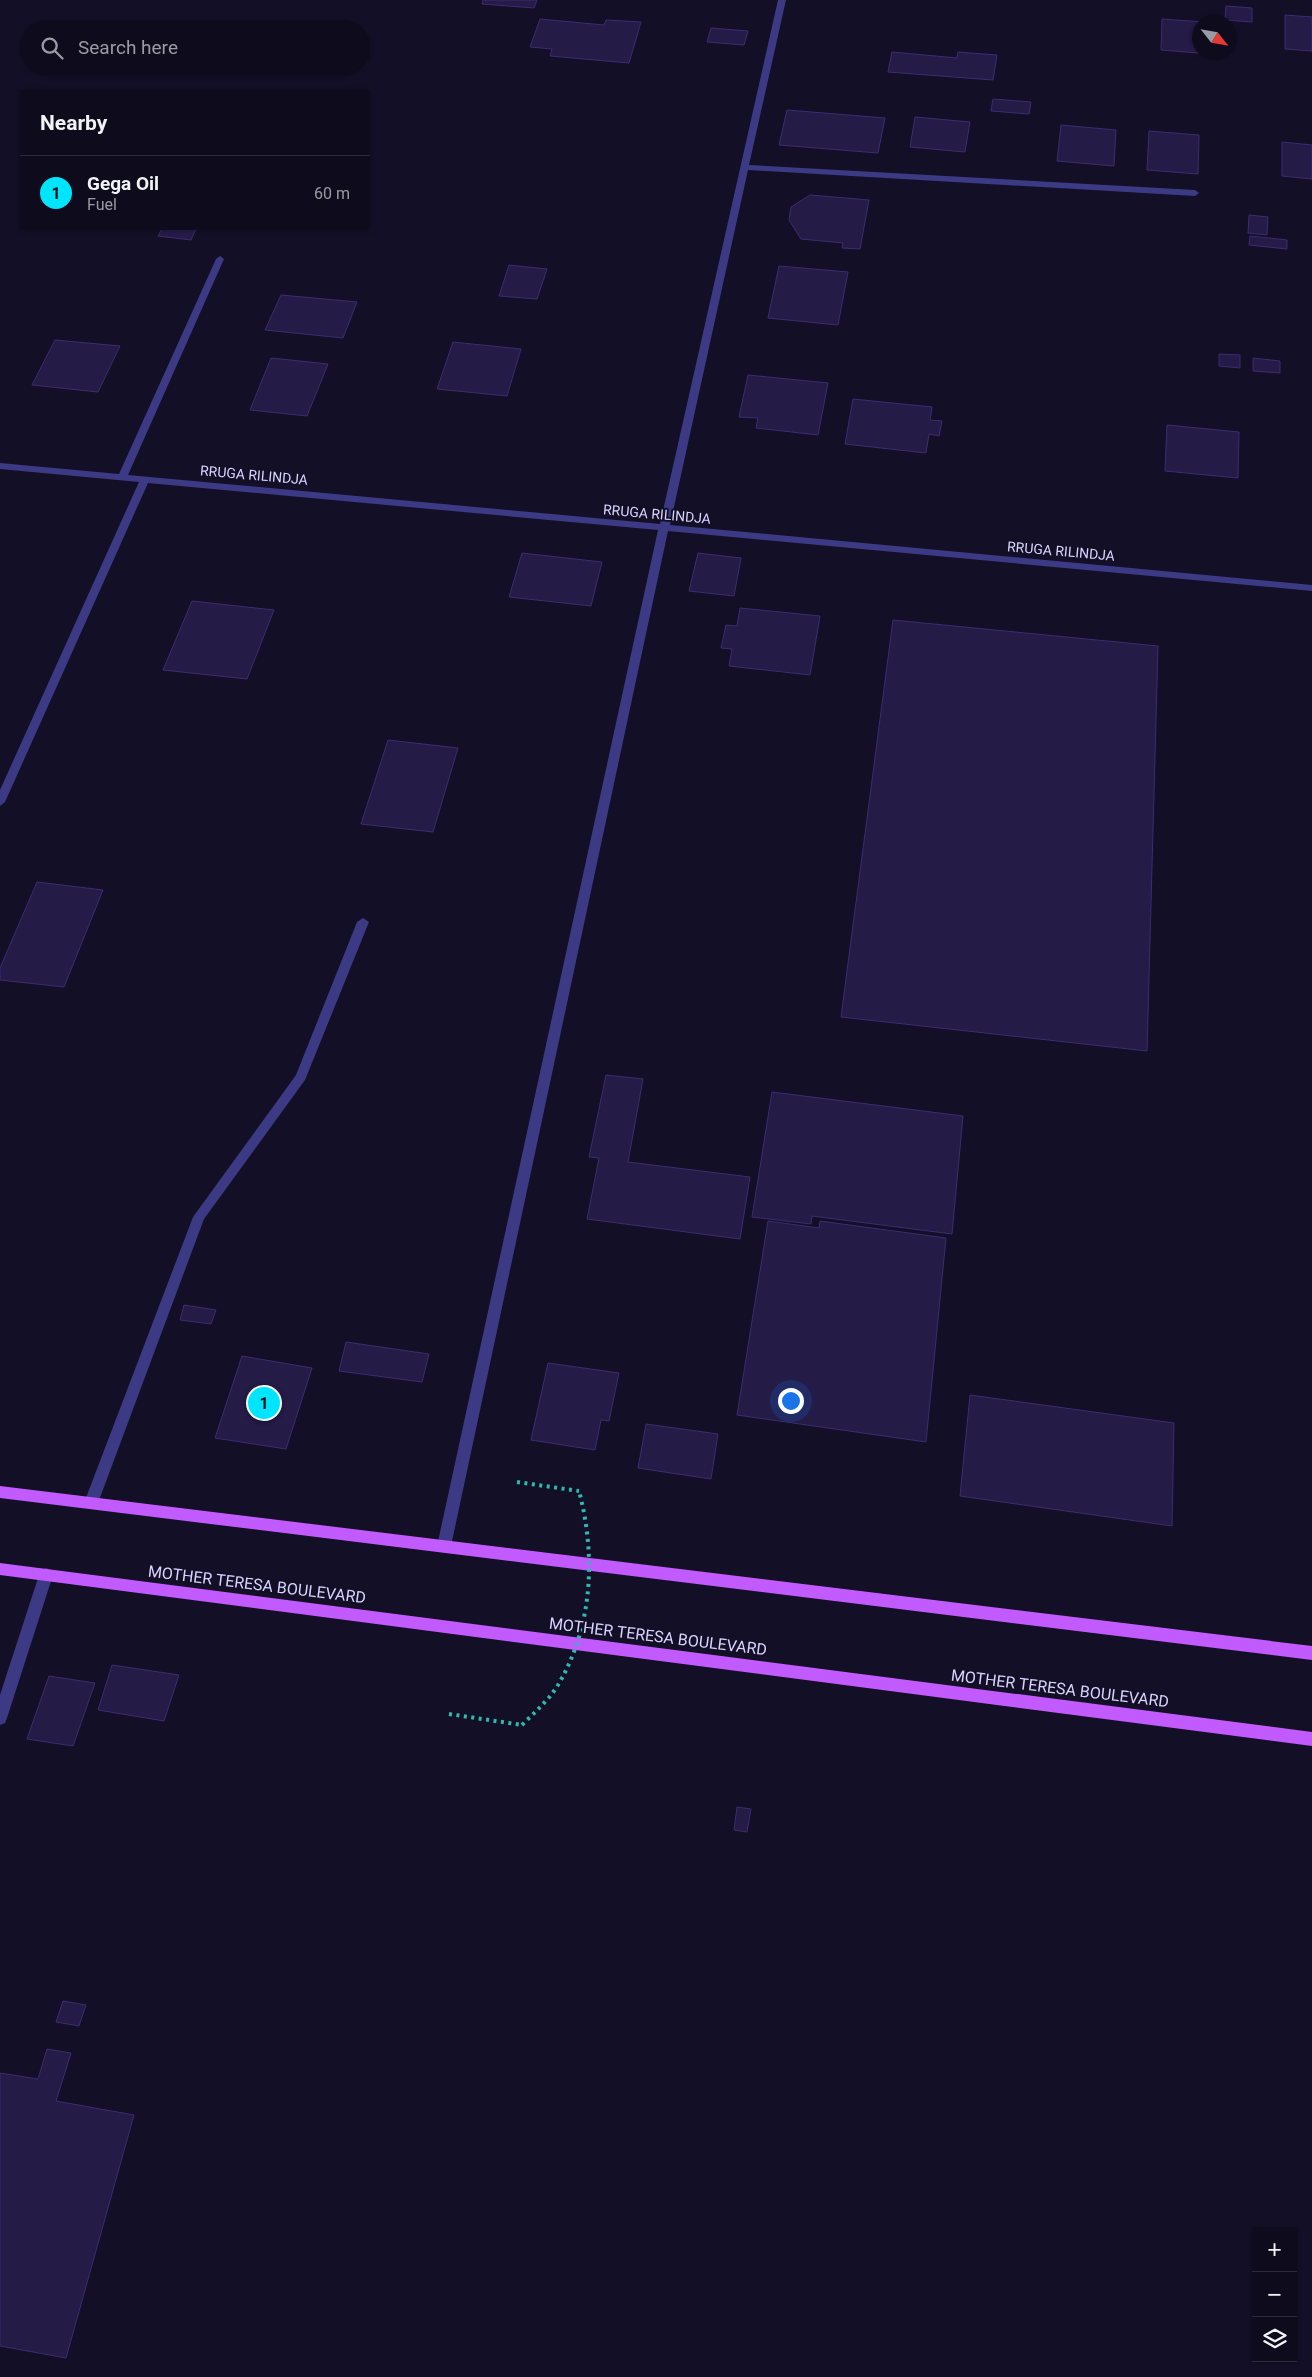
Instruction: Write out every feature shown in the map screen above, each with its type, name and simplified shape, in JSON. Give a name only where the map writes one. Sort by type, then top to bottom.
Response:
[{"type":"main road","points":[[0,1492],[1312,1653]]},
{"type":"main road","name":"MOTHER TERESA BOULEVARD","points":[[0,1569],[1312,1738]]},
{"type":"street","points":[[444,1546],[664,528],[782,0]]},
{"type":"street","points":[[746,167],[1195,193]]},
{"type":"street","points":[[122,477],[220,258]]},
{"type":"street","name":"RRUGA RILINDJA","points":[[0,466],[1312,588]]},
{"type":"street","points":[[0,802],[146,479]]},
{"type":"street","points":[[91,1503],[199,1217],[301,1077],[363,922]]},
{"type":"street","points":[[0,1718],[46,1575]]},
{"type":"path","points":[[449,1714],[522,1725],[552,1692],[566,1669],[580,1633],[586,1597],[590,1552],[587,1522],[579,1490],[517,1482]]},
{"type":"building","points":[[483,0],[537,0],[534,8],[482,4]]},
{"type":"building","points":[[1226,6],[1252,8],[1252,22],[1237,21],[1237,15],[1225,15]]},
{"type":"building","points":[[1285,15],[1312,17],[1312,51],[1285,49]]},
{"type":"building","points":[[540,19],[604,25],[606,20],[641,22],[629,63],[550,56],[552,49],[530,47]]},
{"type":"building","points":[[1162,19],[1192,21],[1192,52],[1161,50]]},
{"type":"building","points":[[711,28],[748,31],[744,45],[707,42]]},
{"type":"building","points":[[892,52],[957,58],[958,52],[997,55],[993,80],[888,72]]},
{"type":"building","points":[[993,99],[1031,102],[1029,114],[991,111]]},
{"type":"building","points":[[787,110],[885,118],[878,153],[779,145]]},
{"type":"building","points":[[915,117],[970,122],[965,152],[910,147]]},
{"type":"building","points":[[1061,125],[1116,130],[1114,166],[1057,161]]},
{"type":"building","points":[[1149,131],[1199,135],[1198,174],[1147,170]]},
{"type":"building","points":[[1282,142],[1312,145],[1312,179],[1282,176]]},
{"type":"building","points":[[810,195],[869,200],[860,249],[842,248],[843,243],[801,239],[789,220],[791,207]]},
{"type":"building","points":[[1249,215],[1268,217],[1267,235],[1248,233]]},
{"type":"building","points":[[161,230],[196,230],[191,240],[158,236]]},
{"type":"building","points":[[1250,236],[1287,240],[1287,249],[1249,245]]},
{"type":"building","points":[[509,265],[547,269],[537,299],[499,296]]},
{"type":"building","points":[[779,266],[848,272],[838,325],[768,318]]},
{"type":"building","points":[[281,295],[357,302],[343,338],[265,330]]},
{"type":"building","points":[[55,340],[120,346],[98,392],[32,385]]},
{"type":"building","points":[[453,342],[521,349],[507,396],[437,389]]},
{"type":"building","points":[[1219,354],[1240,355],[1240,368],[1219,366]]},
{"type":"building","points":[[271,358],[328,364],[307,416],[250,410]]},
{"type":"building","points":[[1253,358],[1280,361],[1280,373],[1253,371]]},
{"type":"building","points":[[748,375],[828,383],[818,435],[756,428],[758,418],[739,417]]},
{"type":"building","points":[[853,399],[932,407],[930,420],[942,421],[939,436],[929,434],[926,453],[845,444]]},
{"type":"building","points":[[1167,425],[1239,432],[1238,478],[1165,471]]},
{"type":"building","points":[[522,553],[602,562],[591,606],[509,597]]},
{"type":"building","points":[[698,553],[741,558],[734,596],[689,591]]},
{"type":"building","points":[[192,601],[274,610],[247,679],[163,670]]},
{"type":"building","points":[[740,608],[820,616],[810,675],[729,666],[732,649],[721,648],[726,625],[737,626]]},
{"type":"building","points":[[893,620],[1158,646],[1147,1051],[841,1017]]},
{"type":"building","points":[[388,740],[458,748],[433,832],[361,824]]},
{"type":"building","points":[[37,882],[103,890],[64,987],[0,980],[0,968]]},
{"type":"building","points":[[606,1075],[643,1079],[628,1162],[750,1177],[740,1239],[587,1219],[599,1158],[589,1157]]},
{"type":"building","points":[[772,1092],[963,1116],[952,1234],[812,1216],[811,1224],[752,1217]]},
{"type":"building","points":[[768,1221],[819,1228],[820,1221],[946,1238],[926,1442],[737,1415]]},
{"type":"building","points":[[184,1305],[216,1310],[211,1324],[180,1320]]},
{"type":"building","points":[[346,1342],[429,1354],[422,1382],[339,1371]]},
{"type":"building","points":[[242,1356],[312,1368],[286,1449],[215,1438]]},
{"type":"building","points":[[548,1363],[619,1373],[609,1421],[601,1420],[595,1450],[531,1440]]},
{"type":"building","points":[[970,1395],[1174,1423],[1172,1526],[960,1496]]},
{"type":"building","points":[[646,1424],[718,1434],[711,1479],[638,1468]]},
{"type":"building","points":[[112,1665],[179,1675],[164,1721],[98,1710]]},
{"type":"building","points":[[49,1676],[95,1683],[73,1746],[27,1739]]},
{"type":"building","points":[[737,1807],[751,1809],[747,1832],[734,1830]]},
{"type":"building","points":[[63,2001],[86,2005],[79,2026],[56,2022]]},
{"type":"building","points":[[47,2049],[71,2053],[56,2101],[134,2115],[66,2358],[0,2346],[0,2073],[38,2079]]},
{"type":"place","name":"Gega Oil","points":[[264,1403]]}]
